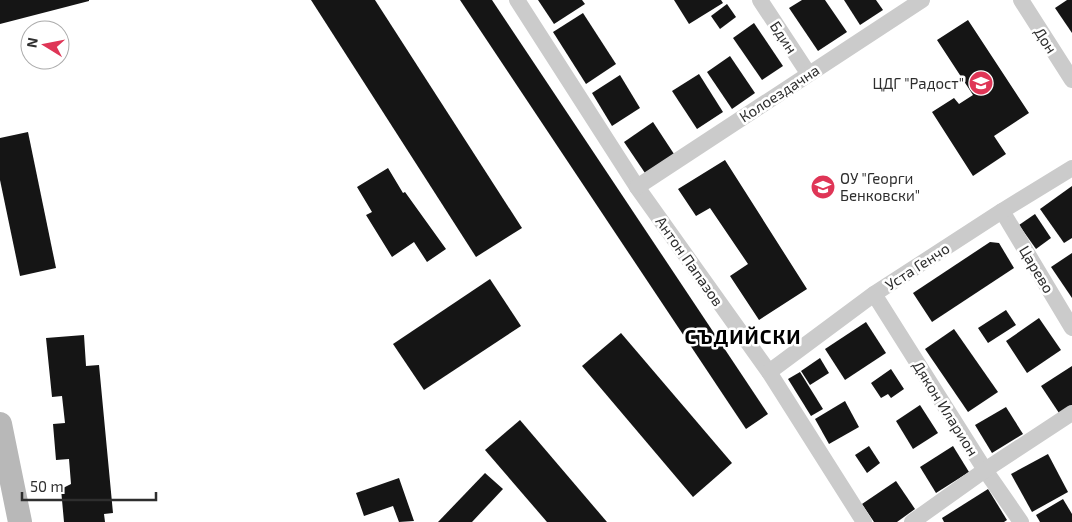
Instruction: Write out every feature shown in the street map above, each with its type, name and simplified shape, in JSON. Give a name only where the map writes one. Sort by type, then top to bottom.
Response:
[{"type":"main road","points":[[0,424],[20,522]]},
{"type":"street","name":"Антон Папазов","points":[[517,0],[637,187],[769,372],[864,522]]},
{"type":"street","name":"Бдин","points":[[760,0],[808,73]]},
{"type":"street","name":"Колоездачна","points":[[637,187],[808,73],[922,0]]},
{"type":"street","name":"Дон","points":[[1021,0],[1072,80]]},
{"type":"street","name":"Уста Генчо","points":[[769,372],[874,294],[1072,168]]},
{"type":"street","name":"Царево","points":[[1002,211],[1072,328]]},
{"type":"street","name":"Дякон Иларион","points":[[874,294],[1020,522]]},
{"type":"street","points":[[912,522],[985,470],[1072,413]]},
{"type":"building","points":[[0,0],[89,0],[89,1],[0,24]]},
{"type":"building","points":[[311,0],[375,0],[522,228],[476,257]]},
{"type":"building","points":[[460,0],[492,0],[768,414],[746,429]]},
{"type":"building","points":[[538,0],[582,0],[585,4],[554,24]]},
{"type":"building","points":[[674,0],[721,0],[723,3],[689,24]]},
{"type":"building","points":[[802,0],[825,0],[847,32],[818,51],[789,8]]},
{"type":"building","points":[[844,0],[876,0],[883,10],[860,25]]},
{"type":"building","points":[[1067,0],[1072,0],[1072,33],[1055,8]]},
{"type":"building","points":[[727,4],[736,17],[720,29],[711,16]]},
{"type":"building","points":[[583,13],[616,64],[586,84],[553,32]]},
{"type":"building","points":[[968,20],[1029,113],[994,136],[1006,154],[973,176],[932,112],[954,98],[959,104],[973,95],[937,40]]},
{"type":"building","points":[[754,23],[783,66],[762,80],[733,38]]},
{"type":"building","points":[[730,56],[755,93],[732,109],[707,72]]},
{"type":"building","points":[[699,74],[723,112],[697,129],[672,91]]},
{"type":"building","points":[[620,75],[640,108],[612,126],[592,93]]},
{"type":"building","points":[[653,122],[674,154],[645,173],[624,142]]},
{"type":"building","points":[[28,132],[56,268],[20,276],[0,180],[0,138]]},
{"type":"building","points":[[725,160],[807,289],[759,320],[730,276],[748,264],[710,208],[696,216],[678,189]]},
{"type":"building","points":[[388,168],[403,193],[405,192],[446,249],[427,262],[414,242],[392,257],[366,215],[372,212],[357,187]]},
{"type":"building","points":[[1072,186],[1072,238],[1064,243],[1040,209]]},
{"type":"building","points":[[1035,214],[1051,238],[1036,249],[1019,225]]},
{"type":"building","points":[[990,242],[999,243],[1014,268],[932,322],[913,293]]},
{"type":"building","points":[[1072,253],[1072,298],[1051,267]]},
{"type":"building","points":[[490,279],[521,326],[424,390],[393,344]]},
{"type":"building","points":[[1006,310],[1016,325],[988,343],[978,328]]},
{"type":"building","points":[[1039,318],[1061,350],[1027,373],[1006,341]]},
{"type":"building","points":[[866,322],[886,353],[845,380],[825,349]]},
{"type":"building","points":[[954,329],[998,392],[968,412],[925,349]]},
{"type":"building","points":[[621,333],[732,463],[693,497],[582,366]]},
{"type":"building","points":[[84,335],[86,366],[99,365],[113,513],[104,514],[105,522],[64,522],[61,489],[71,484],[69,459],[56,460],[53,424],[65,423],[62,396],[52,397],[46,338]]},
{"type":"building","points":[[820,358],[829,373],[810,385],[801,371]]},
{"type":"building","points":[[1072,366],[1072,405],[1059,413],[1041,386]]},
{"type":"building","points":[[891,369],[904,389],[891,398],[888,394],[881,398],[871,383]]},
{"type":"building","points":[[800,372],[823,409],[811,416],[788,379]]},
{"type":"building","points":[[845,401],[859,427],[829,444],[815,419]]},
{"type":"building","points":[[920,405],[938,433],[913,449],[896,421]]},
{"type":"building","points":[[1006,407],[1023,434],[992,453],[975,425]]},
{"type":"building","points":[[520,420],[607,522],[547,522],[485,450]]},
{"type":"building","points":[[869,446],[880,463],[867,473],[855,455]]},
{"type":"building","points":[[953,446],[969,472],[936,493],[920,467]]},
{"type":"building","points":[[1048,454],[1068,492],[1032,512],[1011,474]]},
{"type":"building","points":[[485,473],[503,489],[472,522],[438,522]]},
{"type":"building","points":[[399,478],[414,521],[399,522],[393,506],[364,516],[356,493]]},
{"type":"building","points":[[896,481],[915,509],[897,522],[874,522],[862,504]]},
{"type":"building","points":[[988,489],[1007,520],[1004,522],[944,522],[942,518]]},
{"type":"building","points":[[1063,499],[1072,514],[1072,522],[1040,522],[1036,515]]},
{"type":"place","name":"ЦДГ \"Радост\"","points":[[981,83]]},
{"type":"place","name":"ОУ \"Георги Бенковски\"","points":[[823,187]]},
{"type":"district","name":"СЪДИЙСКИ","points":[[743,336]]}]
